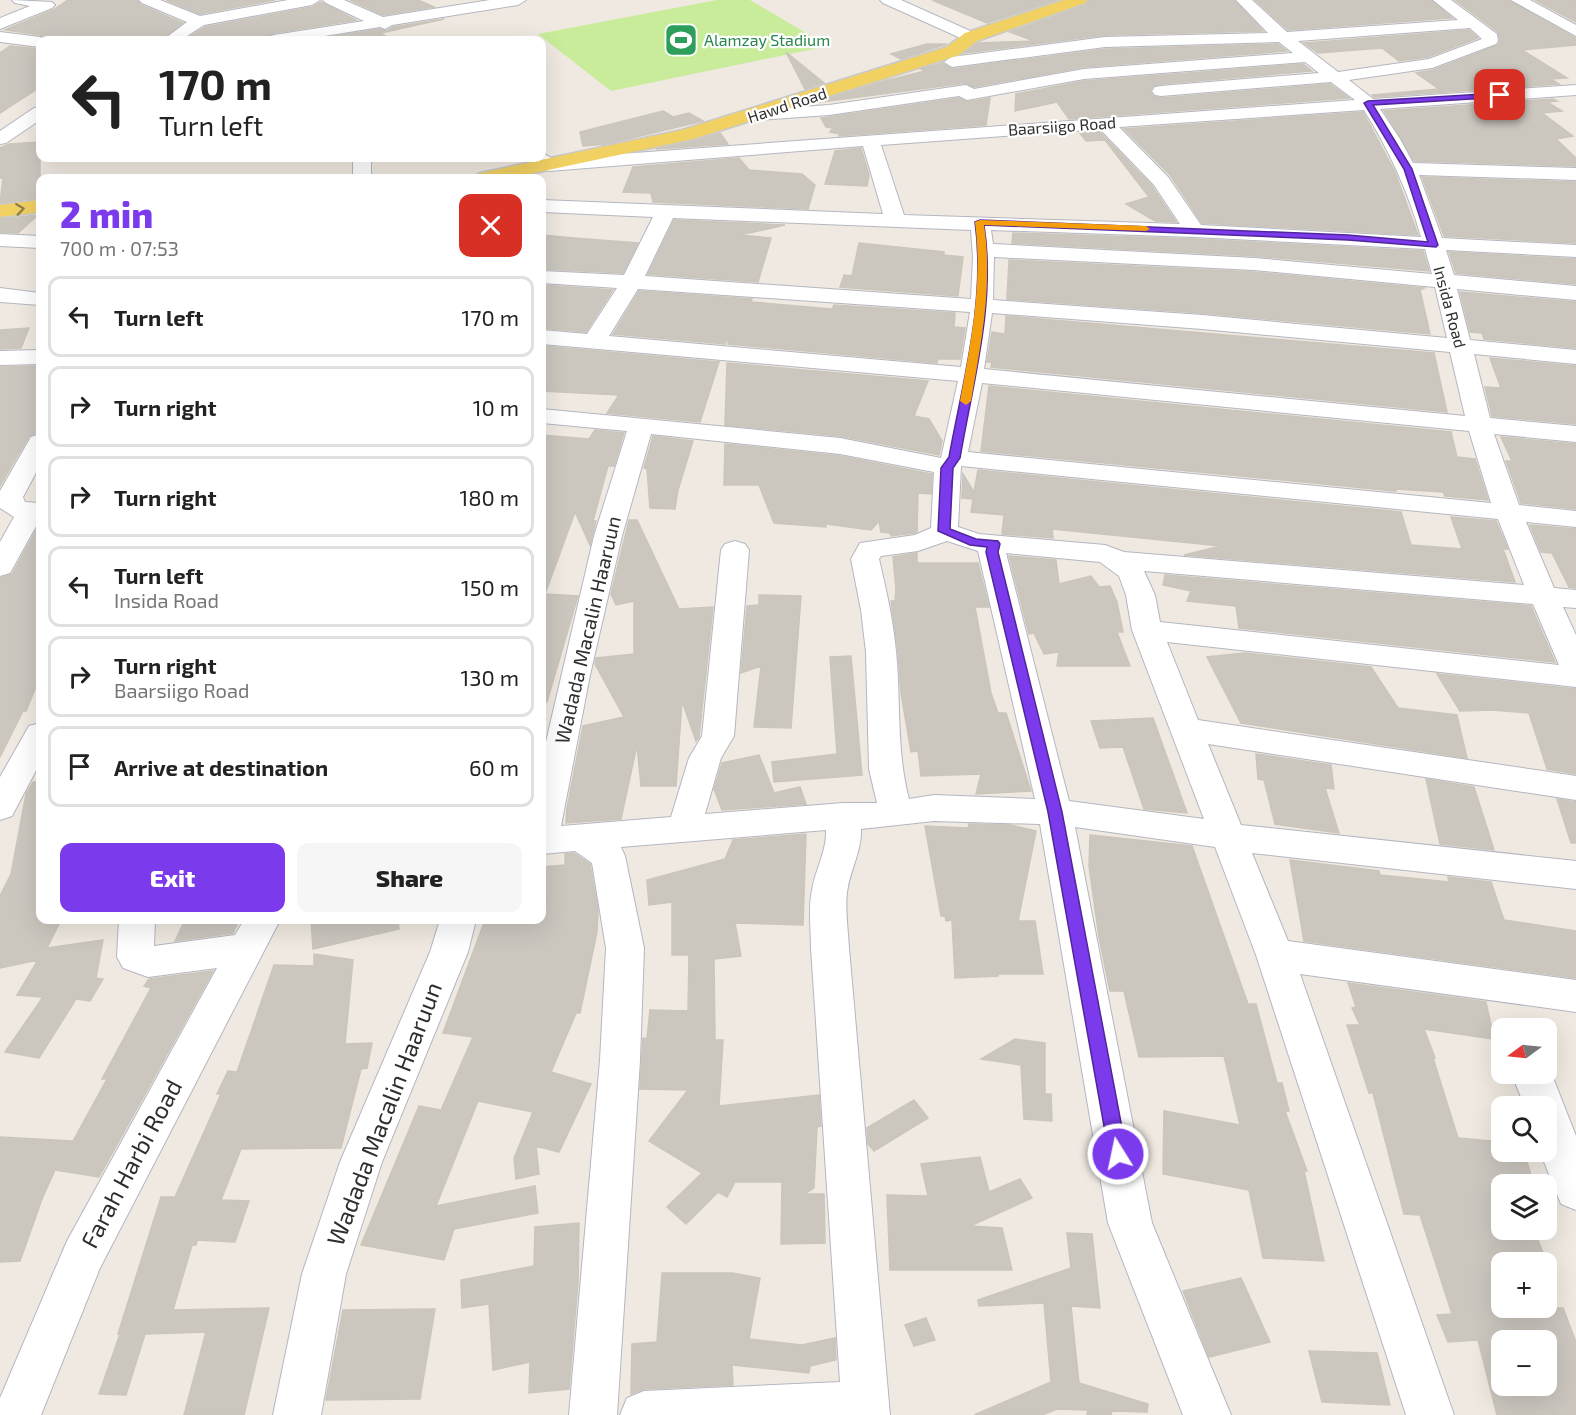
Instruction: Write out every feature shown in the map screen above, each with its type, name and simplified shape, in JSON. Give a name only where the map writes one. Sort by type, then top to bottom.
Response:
[{"type":"main road","name":"Hawd Road","points":[[546,161],[686,135],[952,57],[971,37],[1079,0]]},
{"type":"main road","name":"Hawd Road","points":[[499,174],[541,162]]},
{"type":"main road","points":[[0,211],[36,206]]},
{"type":"street","points":[[0,24],[47,6],[20,0]]},
{"type":"street","points":[[147,0],[199,21]]},
{"type":"street","points":[[177,36],[199,21],[248,5],[312,0]]},
{"type":"street","points":[[331,0],[383,23],[400,35]]},
{"type":"street","points":[[300,36],[518,0]]},
{"type":"street","points":[[888,0],[971,37]]},
{"type":"street","name":"Insida Road","points":[[1244,0],[1263,21],[1368,103],[1408,169],[1433,245],[1461,346],[1479,424],[1508,512],[1576,668]]},
{"type":"street","points":[[1161,91],[1335,77],[1432,63],[1490,41],[1489,34],[1441,0]]},
{"type":"street","points":[[1519,0],[1576,31]]},
{"type":"street","points":[[991,131],[967,93],[952,57],[1105,42],[1283,37],[1475,23]]},
{"type":"street","points":[[0,37],[36,42]]},
{"type":"street","points":[[1105,42],[1146,68]]},
{"type":"street","points":[[758,115],[829,110],[967,93],[1084,74],[1309,57]]},
{"type":"street","name":"Baarsiigo Road","points":[[546,161],[574,164],[1368,103],[1573,93]]},
{"type":"street","points":[[10,112],[36,112]]},
{"type":"street","points":[[0,141],[36,115]]},
{"type":"street","points":[[1105,123],[1161,181],[1195,231]]},
{"type":"street","points":[[870,140],[895,220]]},
{"type":"street","points":[[0,141],[30,141]]},
{"type":"street","points":[[574,164],[581,195]]},
{"type":"street","points":[[1408,169],[1576,174]]},
{"type":"street","points":[[546,205],[581,195],[666,211],[750,216],[1195,231],[1576,251]]},
{"type":"street","points":[[594,341],[631,283],[666,211]]},
{"type":"street","points":[[896,812],[885,769],[881,652],[876,610],[865,559],[870,549],[917,545],[930,541],[944,531],[951,463],[982,307],[983,250],[980,222]]},
{"type":"street","points":[[0,240],[36,242]]},
{"type":"street","points":[[983,250],[1254,264],[1576,293]]},
{"type":"street","points":[[546,277],[742,288],[1345,334],[1576,357]]},
{"type":"street","points":[[0,295],[36,299]]},
{"type":"street","points":[[546,337],[1576,434]]},
{"type":"street","points":[[0,358],[36,357]]},
{"type":"street","points":[[546,416],[840,446],[951,463],[1576,519]]},
{"type":"street","name":"Wadada Macalin Haaruun","points":[[546,819],[575,675],[608,536],[640,425]]},
{"type":"street","points":[[0,567],[21,509],[10,497],[36,449]]},
{"type":"street","points":[[944,531],[975,542],[1105,554],[1122,560],[1576,600]]},
{"type":"street","points":[[994,544],[992,552],[1055,812],[1130,1223],[1207,1415]]},
{"type":"street","points":[[684,829],[705,758],[718,736],[735,550]]},
{"type":"street","points":[[1122,560],[1133,575],[1147,630],[1275,955],[1430,1415]]},
{"type":"street","points":[[1147,630],[1322,651],[1576,677]]},
{"type":"street","points":[[1186,729],[1576,788]]},
{"type":"street","points":[[0,807],[36,741]]},
{"type":"street","points":[[546,839],[968,808],[1055,812],[1228,837],[1576,874]]},
{"type":"street","points":[[644,1415],[865,1410],[830,948],[829,893],[835,865],[844,843],[843,816]]},
{"type":"street","points":[[581,837],[608,856],[625,948],[620,1060],[593,1415]]},
{"type":"street","points":[[136,924],[136,957],[148,962],[254,934]]},
{"type":"street","name":"Wadada Macalin Haaruun","points":[[297,1415],[324,1274],[361,1162],[449,952],[457,924]]},
{"type":"street","name":"Farah Harbi Road","points":[[17,1415],[83,1256],[254,934]]},
{"type":"street","points":[[1275,955],[1576,996]]},
{"type":"street","points":[[1557,1140],[1576,1190]]},
{"type":"green space","name":"Alamzay Stadium","points":[[717,0],[750,0],[828,46],[611,91],[546,40],[546,36],[538,34]]},
{"type":"building","points":[[68,0],[137,0],[141,5],[183,23],[166,36],[42,36],[5,30],[53,10]]},
{"type":"building","points":[[166,0],[275,0],[200,14]]},
{"type":"building","points":[[350,0],[418,0],[434,7],[383,15]]},
{"type":"building","points":[[932,0],[1057,0],[987,23]]},
{"type":"building","points":[[1089,0],[1234,0],[1263,31],[1105,35],[965,53],[978,43],[1034,41],[1010,32],[1086,5]]},
{"type":"building","points":[[1255,0],[1431,0],[1452,18],[1288,30]]},
{"type":"building","points":[[1455,0],[1509,0],[1576,38],[1576,45],[1522,50],[1567,78],[1551,79],[1559,84],[1374,97],[1372,95],[1439,89],[1416,73],[1433,70],[1498,45],[1500,41],[1498,32]]},
{"type":"building","points":[[1535,0],[1576,0],[1576,22]]},
{"type":"building","points":[[321,2],[356,20],[266,36],[190,36],[205,27],[312,7]]},
{"type":"building","points":[[444,19],[381,33],[385,36],[336,36],[380,29],[386,31],[393,27]]},
{"type":"building","points":[[1469,30],[1478,38],[1428,57],[1399,61],[1382,48],[1318,53],[1304,43]]},
{"type":"building","points":[[927,44],[947,44],[901,59],[891,54]]},
{"type":"building","points":[[1278,44],[1287,51],[1084,67],[974,87],[966,83],[813,103],[925,71],[921,69],[942,63],[952,69],[1105,49]]},
{"type":"building","points":[[10,46],[36,49],[36,90],[0,113],[0,53]]},
{"type":"building","points":[[786,52],[824,83],[805,89]]},
{"type":"building","points":[[1303,64],[1312,71],[1161,84],[1153,86],[1150,91],[1153,96],[1161,98],[1330,84],[1349,98],[1069,119],[1057,102],[1015,111],[1016,94],[1084,81]]},
{"type":"building","points":[[959,98],[967,102],[990,98],[986,125],[839,136],[840,134],[830,132],[833,128],[826,127],[821,118]]},
{"type":"building","points":[[1553,99],[1557,101],[1547,102],[1562,111],[1542,113],[1573,136],[1556,139],[1576,158],[1576,166],[1414,161],[1384,111]]},
{"type":"building","points":[[663,111],[673,117],[689,113],[703,121],[607,144],[583,146],[580,132]]},
{"type":"building","points":[[1363,112],[1395,172],[1418,235],[1202,223],[1170,175],[1124,129]]},
{"type":"building","points":[[1099,131],[1152,186],[1176,222],[1155,221],[1126,204],[1149,197],[1105,140],[1086,141],[1080,133]]},
{"type":"building","points":[[720,133],[728,144],[656,149],[694,141]]},
{"type":"building","points":[[36,142],[36,162],[40,162],[40,174],[36,174],[36,198],[0,203],[3,178],[0,178],[0,148],[9,144]]},
{"type":"building","points":[[861,148],[869,175],[867,186],[825,184],[835,151]]},
{"type":"building","points":[[739,158],[749,170],[802,174],[815,185],[808,209],[653,202],[651,193],[623,192],[633,167]]},
{"type":"building","points":[[1422,177],[1576,182],[1576,243],[1444,236]]},
{"type":"building","points":[[36,215],[18,233],[0,232],[0,219]]},
{"type":"building","points":[[674,220],[785,225],[740,235],[771,238],[758,282],[648,274]]},
{"type":"building","points":[[1013,233],[1195,239],[1423,251],[1429,271],[1254,256],[1012,243]]},
{"type":"building","points":[[546,235],[638,243],[623,273],[546,269]]},
{"type":"building","points":[[859,243],[944,252],[944,255],[963,257],[958,296],[840,287],[844,275],[852,276]]},
{"type":"building","points":[[1449,252],[1576,259],[1576,284],[1456,273]]},
{"type":"building","points":[[1009,260],[1254,272],[1424,288],[1420,290],[1430,334],[1202,313],[1007,299]]},
{"type":"building","points":[[546,285],[613,290],[586,332],[546,328]]},
{"type":"building","points":[[639,291],[752,299],[751,302],[832,309],[834,305],[955,313],[954,327],[965,328],[960,359],[938,359],[937,363],[728,344],[728,335],[725,344],[613,334]]},
{"type":"building","points":[[1460,292],[1576,302],[1576,348],[1484,339],[1482,333],[1470,332]]},
{"type":"building","points":[[1006,316],[1434,353],[1447,412],[991,367],[992,362],[987,362],[992,332],[1005,334]]},
{"type":"building","points":[[29,328],[21,348],[0,349],[0,330]]},
{"type":"building","points":[[546,346],[719,362],[700,422],[607,413],[619,395],[546,391]]},
{"type":"building","points":[[1490,358],[1576,366],[1576,424],[1492,416],[1485,387],[1501,388]]},
{"type":"building","points":[[727,363],[928,381],[914,416],[929,419],[942,441],[939,455],[840,436],[725,425]]},
{"type":"building","points":[[36,366],[36,433],[29,436],[0,486],[0,367]]},
{"type":"building","points":[[989,386],[1451,432],[1457,457],[1475,459],[1488,500],[1445,496],[1443,492],[1395,489],[1396,491],[981,451]]},
{"type":"building","points":[[595,430],[624,433],[614,466],[608,466],[593,521],[596,521],[590,545],[575,512],[546,591],[546,435],[589,439]]},
{"type":"building","points":[[653,436],[693,441],[678,490],[675,509],[650,508],[647,469],[644,468]]},
{"type":"building","points":[[1501,437],[1576,444],[1576,509],[1521,503],[1506,461],[1512,461]]},
{"type":"building","points":[[725,444],[840,456],[932,474],[931,494],[918,493],[917,532],[914,533],[891,536],[890,533],[881,532],[879,521],[871,530],[826,524],[826,527],[774,523],[759,485],[724,485]]},
{"type":"building","points":[[978,470],[1401,512],[1411,545],[1462,549],[1451,517],[1496,521],[1508,549],[1503,549],[1515,582],[1184,555],[1221,546],[1052,529],[1053,538],[1002,534],[1004,515],[971,512],[973,499],[962,498],[963,474],[974,492]]},
{"type":"building","points":[[629,520],[637,520],[679,609],[713,607],[699,737],[696,741],[682,701],[676,786],[641,786],[637,745],[621,819],[566,823],[583,726],[624,717],[595,664],[596,658],[634,654],[634,601],[616,605],[611,594]]},
{"type":"building","points":[[1530,525],[1576,529],[1576,588],[1569,587],[1552,553],[1541,552]]},
{"type":"building","points":[[36,530],[36,687],[26,711],[23,711],[0,757],[0,578],[12,574]]},
{"type":"building","points":[[917,553],[917,563],[978,563],[989,607],[975,607],[991,693],[998,713],[1006,713],[1031,791],[976,794],[981,774],[921,776],[918,751],[911,752],[901,693],[891,601],[895,601],[896,589],[893,557]]},
{"type":"building","points":[[1009,556],[1056,560],[1059,584],[1091,576],[1099,587],[1110,586],[1117,602],[1123,632],[1117,632],[1130,666],[1057,666],[1059,652],[1044,654],[1034,633],[1029,634]]},
{"type":"building","points":[[1165,575],[1531,606],[1555,662],[1239,628],[1236,606],[1187,601],[1191,591],[1163,585]]},
{"type":"building","points":[[546,594],[578,596],[547,702]]},
{"type":"building","points":[[759,595],[801,596],[791,728],[754,727],[761,666],[741,673],[747,606],[759,605]]},
{"type":"building","points":[[1245,653],[1371,667],[1398,708],[1457,715],[1467,758],[1241,723],[1207,657]]},
{"type":"building","points":[[851,656],[862,775],[774,782],[772,762],[837,754],[830,657]]},
{"type":"building","points":[[1437,674],[1576,689],[1576,774],[1547,769],[1529,713],[1492,710],[1460,711]]},
{"type":"building","points":[[1153,718],[1187,813],[1144,809],[1123,747],[1100,748],[1091,721]]},
{"type":"building","points":[[1256,754],[1331,765],[1334,789],[1325,788],[1339,833],[1275,824],[1264,780],[1258,779]]},
{"type":"building","points":[[759,755],[774,793],[800,787],[806,804],[722,810],[714,789],[722,763]]},
{"type":"building","points":[[1426,779],[1474,787],[1494,850],[1440,844]]},
{"type":"building","points":[[33,782],[36,782],[36,924],[59,924],[47,948],[103,940],[96,978],[103,979],[90,1001],[76,999],[39,1058],[5,1052],[43,997],[17,995],[38,960],[0,968],[0,896],[11,874],[26,794]]},
{"type":"building","points":[[1557,799],[1576,802],[1576,843],[1571,843]]},
{"type":"building","points":[[969,824],[1010,825],[1036,831],[1018,921],[1035,921],[1043,974],[998,974],[998,976],[955,978],[952,920],[946,921],[945,916],[941,916],[925,826],[968,828]]},
{"type":"building","points":[[806,834],[803,925],[735,923],[741,956],[714,959],[715,1040],[723,1040],[719,1106],[819,1095],[821,1126],[817,1127],[814,1188],[804,1194],[824,1194],[825,1243],[781,1244],[782,1182],[735,1182],[727,1197],[718,1192],[686,1224],[667,1207],[702,1173],[649,1141],[688,1090],[640,1089],[643,1038],[647,1039],[650,1010],[688,1011],[689,955],[672,955],[672,902],[649,905],[647,880],[725,859],[733,840]]},
{"type":"building","points":[[1090,835],[1192,846],[1248,1004],[1256,1004],[1277,1083],[1282,1083],[1289,1111],[1285,1111],[1307,1171],[1304,1171],[1324,1261],[1263,1258],[1249,1190],[1163,1174],[1164,1111],[1240,1125],[1224,1056],[1139,1057],[1124,991],[1110,991],[1099,937],[1089,866]]},
{"type":"building","points":[[574,853],[590,864],[598,910],[597,932],[580,1013],[576,1013],[551,1072],[591,1084],[559,1152],[536,1146],[539,1174],[516,1179],[514,1158],[533,1112],[478,1101],[436,1206],[535,1186],[538,1213],[454,1229],[444,1260],[361,1245],[419,1106],[441,1110],[473,1037],[443,1033],[484,924],[546,924],[546,867],[565,865],[565,854]]},
{"type":"building","points":[[1290,860],[1379,871],[1380,875],[1449,882],[1448,877],[1491,882],[1504,920],[1576,931],[1576,978],[1304,941]]},
{"type":"building","points":[[183,924],[237,924],[233,933],[175,941]]},
{"type":"building","points":[[311,924],[398,924],[399,929],[313,949]]},
{"type":"building","points":[[314,954],[353,960],[345,1044],[372,1043],[367,1068],[361,1069],[341,1148],[241,1149],[221,1200],[249,1201],[235,1242],[197,1240],[196,1245],[192,1245],[173,1310],[269,1308],[244,1415],[184,1415],[206,1332],[145,1334],[126,1395],[99,1394],[120,1334],[118,1334],[161,1197],[175,1197],[221,1094],[217,1094],[228,1071],[237,1072],[274,965],[314,966]]},
{"type":"building","points":[[213,971],[99,1177],[55,1170],[20,1261],[0,1262],[0,1137],[73,1141],[107,1079],[102,1079],[151,988],[144,986],[149,979]]},
{"type":"building","points":[[1348,983],[1486,1002],[1491,1025],[1491,1039],[1424,1029],[1435,1058],[1433,1058],[1458,1138],[1491,1141],[1491,1162],[1527,1162],[1531,1174],[1491,1174],[1491,1240],[1538,1240],[1543,1252],[1491,1252],[1491,1318],[1557,1318],[1557,1308],[1563,1308],[1576,1342],[1576,1415],[1497,1415],[1492,1396],[1557,1396],[1557,1330],[1491,1330],[1491,1391],[1478,1340],[1448,1342],[1437,1315],[1452,1314],[1420,1215],[1404,1214],[1373,1093],[1369,1093],[1347,1025],[1360,1025],[1352,1008],[1356,1007]]},
{"type":"building","points":[[1015,1039],[1045,1043],[1045,1094],[1051,1094],[1052,1121],[1024,1119],[1021,1065],[981,1059]]},
{"type":"building","points":[[914,1100],[928,1118],[874,1151],[868,1144],[867,1128]]},
{"type":"building","points":[[980,1157],[989,1192],[1020,1179],[1032,1198],[970,1226],[1002,1228],[1012,1270],[890,1270],[887,1195],[928,1196],[921,1164]]},
{"type":"building","points":[[579,1223],[578,1282],[569,1389],[529,1393],[530,1362],[493,1370],[489,1304],[462,1308],[461,1280],[534,1266],[535,1227]]},
{"type":"building","points":[[1067,1233],[1092,1234],[1100,1308],[1071,1306],[1079,1383],[1148,1404],[1147,1412],[1112,1411],[1111,1415],[1087,1415],[1088,1410],[1057,1409],[1042,1415],[974,1415],[1051,1382],[1044,1303],[979,1306],[978,1300],[1071,1268]]},
{"type":"building","points":[[662,1273],[732,1273],[760,1278],[749,1339],[802,1345],[835,1338],[836,1360],[810,1366],[809,1373],[732,1365],[733,1385],[644,1389],[631,1394],[632,1344],[657,1342]]},
{"type":"building","points":[[1241,1278],[1270,1342],[1209,1357],[1183,1291]]},
{"type":"building","points":[[435,1309],[420,1399],[326,1400],[343,1310]]},
{"type":"building","points":[[926,1318],[935,1340],[914,1346],[905,1325]]},
{"type":"building","points":[[1309,1351],[1377,1353],[1390,1405],[1322,1402]]},
{"type":"slow traffic","points":[[966,401],[982,307],[983,250],[980,222],[1146,229]]},
{"type":"place","name":"Alamzay Stadium","points":[[681,40]]},
{"type":"route","points":[[1118,1154],[1055,812],[992,552],[994,544],[975,542],[944,531],[947,468],[954,458],[982,307],[983,250],[980,222],[1348,238],[1433,245],[1408,169],[1368,103],[1500,95]]}]
